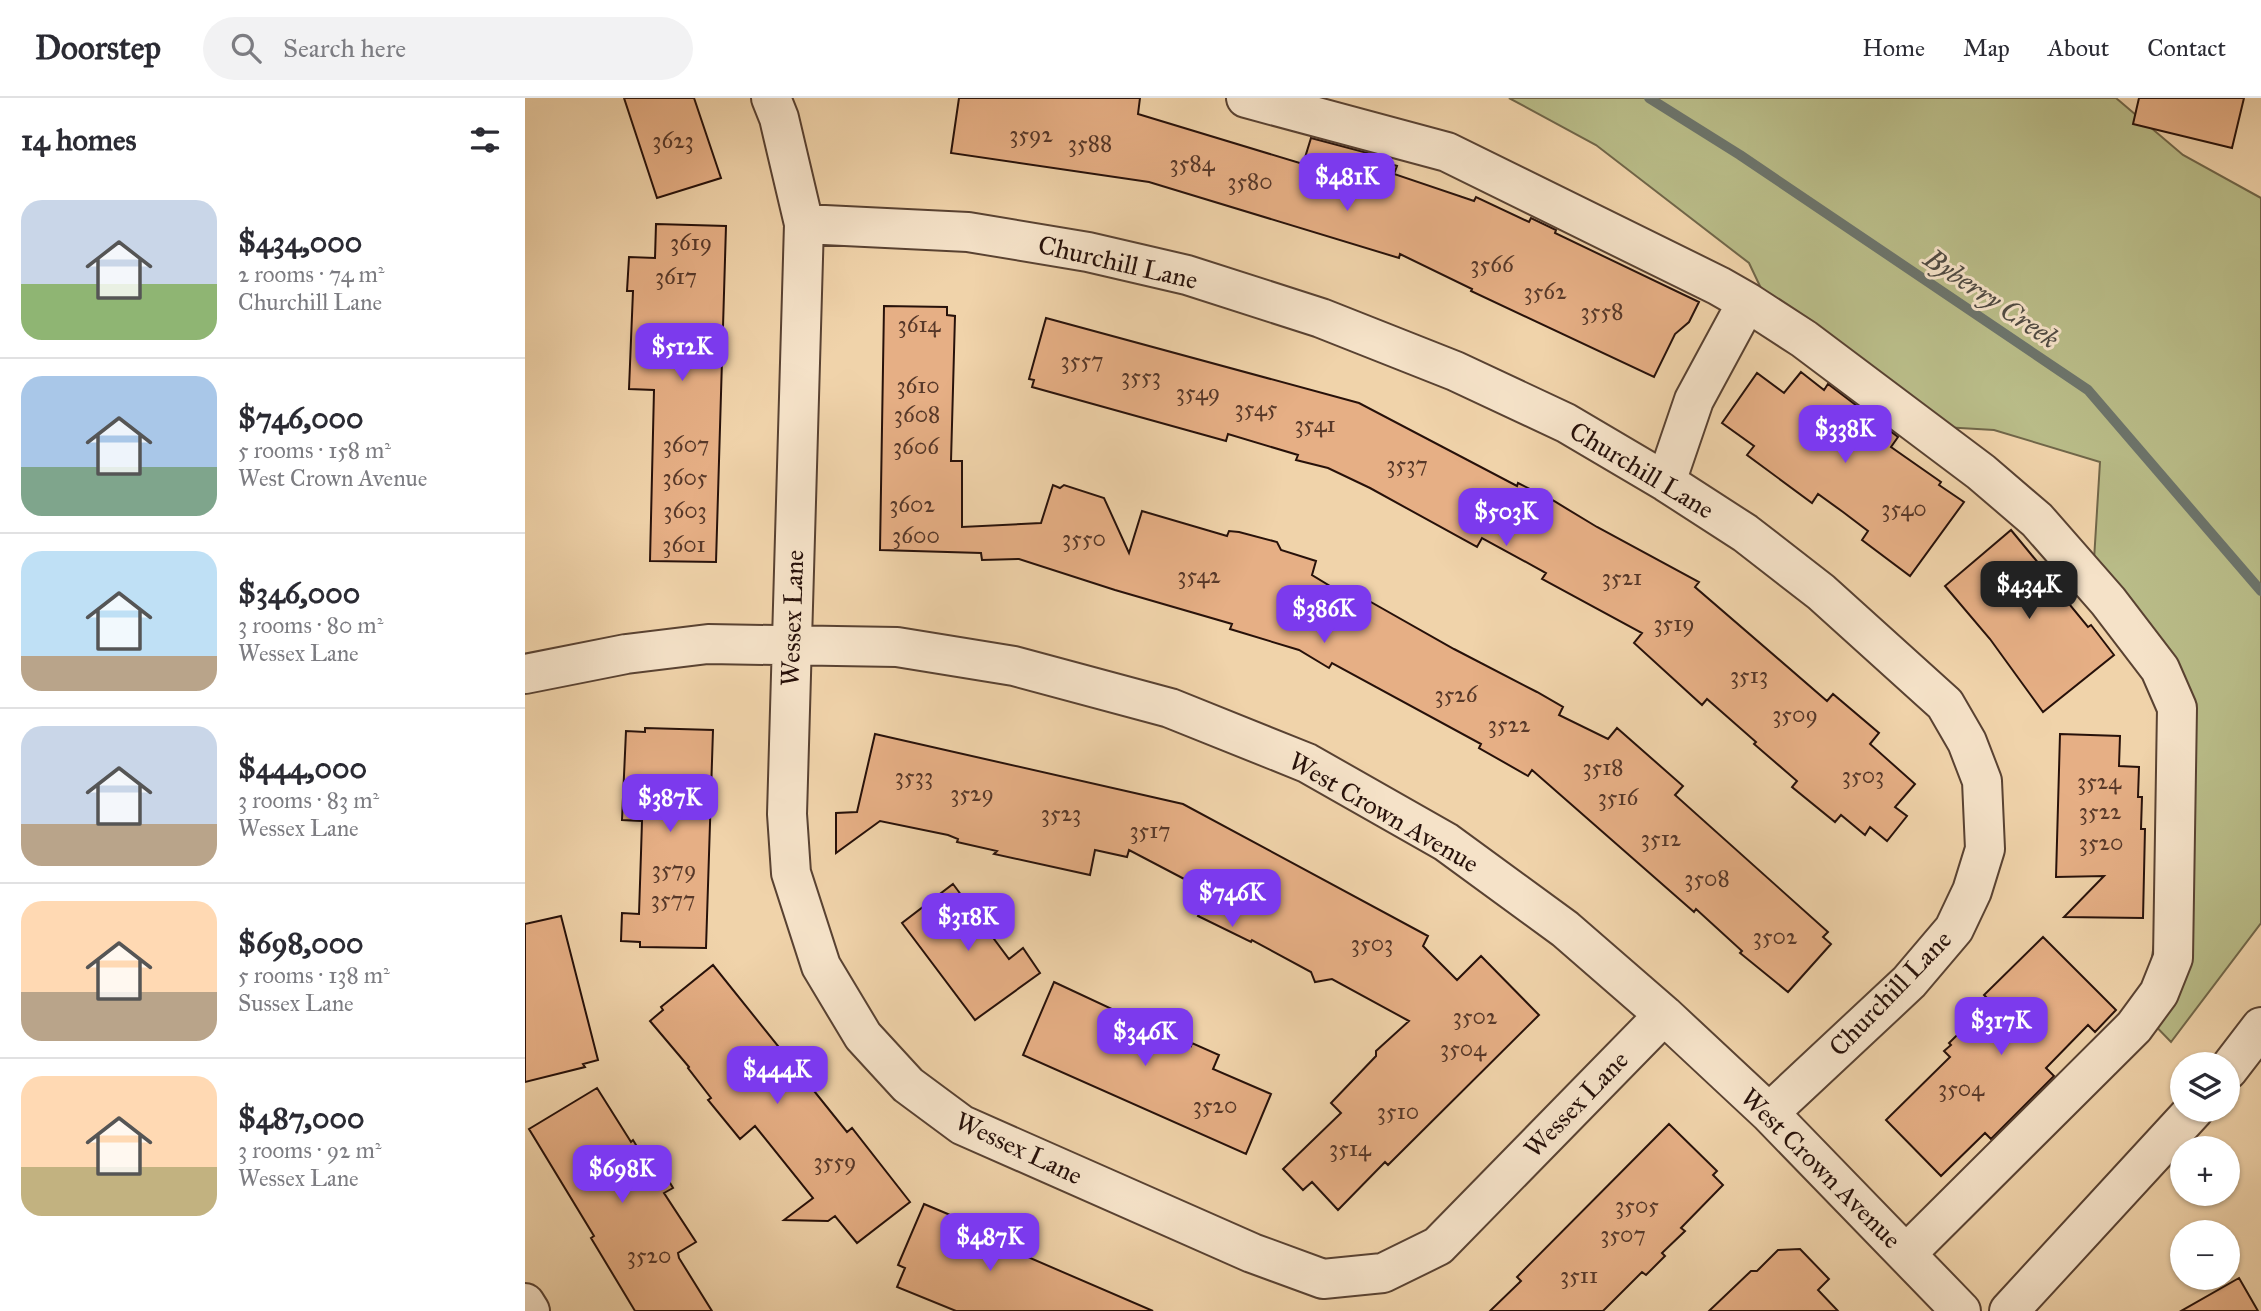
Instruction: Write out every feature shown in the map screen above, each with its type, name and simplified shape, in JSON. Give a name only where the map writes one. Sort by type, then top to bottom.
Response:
[{"type":"street","name":"Wessex Lane","points":[[771,98],[779,118],[804,224],[787,814],[791,873],[821,966],[863,1036],[908,1086],[962,1125],[1252,1254],[1323,1279],[1383,1273],[1438,1246],[1664,1015]]},
{"type":"street","points":[[1246,98],[1447,152],[1747,302],[1804,339],[1981,472],[2037,520],[2108,601],[2160,669],[2177,708],[2173,958],[2159,993],[2134,1027],[1906,1254]]},
{"type":"street","name":"Churchill Lane","points":[[804,224],[968,232],[1088,252],[1187,275],[1321,318],[1455,371],[1566,423],[1745,533],[1821,592],[1945,704],[1966,742],[1982,781],[1985,849],[1972,891],[1954,929],[1909,982],[1769,1113]]},
{"type":"street","points":[[1666,482],[1693,400],[1747,302]]},
{"type":"street","name":"West Crown Avenue","points":[[525,674],[626,654],[708,644],[897,647],[1014,666],[1170,708],[1307,763],[1446,842],[1565,929],[1664,1015],[1769,1113],[1961,1311]]},
{"type":"street","points":[[2240,1054],[2261,1027]]},
{"type":"street","points":[[2009,1311],[2183,1122]]},
{"type":"street","points":[[525,1303],[530,1311]]},
{"type":"green space","points":[[1509,98],[2116,98],[2183,155],[2261,198],[2261,923],[2171,1042],[2143,1013],[2189,725],[2094,560],[2100,462],[1994,430],[1892,424],[1785,339],[1749,263],[1596,145]]},
{"type":"building","points":[[624,98],[694,98],[721,178],[657,198]]},
{"type":"building","points":[[959,98],[1140,98],[1138,114],[1303,164],[1311,138],[1379,156],[1380,161],[1397,166],[1394,174],[1474,201],[1476,197],[1529,222],[1531,218],[1556,230],[1555,233],[1699,302],[1689,322],[1675,334],[1654,377],[1471,291],[1472,289],[1400,254],[1399,258],[1149,182],[951,153]]},
{"type":"building","points":[[2139,98],[2244,98],[2232,148],[2133,124]]},
{"type":"building","points":[[656,224],[726,226],[716,562],[650,561],[654,390],[629,389],[633,291],[627,291],[629,257],[655,258]]},
{"type":"building","points":[[884,306],[947,307],[947,315],[955,316],[951,461],[962,461],[962,527],[1041,523],[1053,485],[1060,488],[1064,485],[1104,498],[1129,553],[1142,511],[1227,536],[1229,531],[1239,532],[1277,542],[1281,550],[1316,561],[1312,575],[1358,603],[1362,597],[1537,692],[1563,707],[1559,715],[1608,739],[1617,728],[1683,786],[1675,795],[1828,932],[1823,937],[1831,944],[1788,992],[1740,953],[1742,951],[1696,909],[1694,912],[1532,770],[1528,776],[1479,748],[1481,744],[1332,663],[1329,668],[1299,650],[1230,629],[1232,624],[1019,559],[982,560],[981,553],[880,550]]},
{"type":"building","points":[[1046,318],[1359,403],[1517,486],[1518,483],[1554,501],[1699,582],[1695,587],[1827,701],[1833,694],[1879,733],[1870,744],[1915,784],[1895,807],[1907,816],[1887,841],[1870,827],[1865,835],[1841,815],[1835,822],[1792,787],[1797,781],[1754,744],[1756,742],[1707,699],[1702,705],[1634,643],[1642,633],[1542,579],[1546,573],[1482,538],[1477,547],[1370,488],[1328,468],[1296,460],[1298,455],[1228,434],[1226,441],[1032,387],[1034,380],[1029,379]]},
{"type":"building","points":[[1801,372],[1824,390],[1828,384],[1898,437],[1891,447],[1941,482],[1939,485],[1964,502],[1910,576],[1862,540],[1868,531],[1843,512],[1818,494],[1812,503],[1747,455],[1754,446],[1722,423],[1757,373],[1784,393]]},
{"type":"building","points":[[2011,530],[2088,627],[2091,625],[2114,655],[2043,712],[1990,639],[1945,586]]},
{"type":"building","points":[[645,728],[713,730],[706,948],[640,947],[640,942],[621,941],[622,913],[639,914],[642,821],[622,820],[626,731],[645,732]]},
{"type":"building","points":[[875,734],[1183,804],[1428,936],[1423,946],[1457,980],[1481,956],[1539,1015],[1388,1165],[1385,1162],[1338,1210],[1312,1182],[1303,1190],[1283,1169],[1341,1113],[1331,1103],[1376,1056],[1376,1051],[1409,1021],[1332,979],[1315,982],[1311,972],[1252,940],[1251,942],[1198,916],[1211,893],[1129,850],[1127,857],[1095,850],[1090,875],[994,854],[997,851],[957,842],[958,839],[948,835],[880,821],[836,853],[836,813],[857,812]]},
{"type":"building","points":[[2060,734],[2120,736],[2119,766],[2139,767],[2141,829],[2145,829],[2143,918],[2064,917],[2104,876],[2056,877]]},
{"type":"building","points":[[953,884],[1009,959],[1023,948],[1040,973],[975,1020],[902,923]]},
{"type":"building","points":[[561,916],[598,1060],[583,1064],[585,1067],[525,1082],[525,924]]},
{"type":"building","points":[[2043,937],[2116,1010],[2095,1032],[2088,1025],[2046,1068],[2054,1076],[1991,1139],[1985,1133],[1941,1176],[1886,1120],[1950,1057],[1944,1051],[1951,1045],[1949,1043],[1991,1002],[1984,995]]},
{"type":"building","points":[[713,965],[847,1132],[852,1128],[910,1202],[857,1243],[835,1216],[828,1221],[784,1220],[813,1198],[755,1126],[740,1139],[708,1100],[711,1098],[689,1067],[650,1021],[663,1010],[661,1007]]},
{"type":"building","points":[[1054,982],[1191,1046],[1192,1043],[1219,1055],[1213,1069],[1271,1094],[1246,1154],[1023,1055]]},
{"type":"building","points":[[597,1088],[649,1166],[657,1161],[673,1188],[664,1193],[696,1242],[678,1253],[679,1258],[712,1311],[635,1311],[591,1238],[594,1236],[529,1129]]},
{"type":"building","points":[[1669,1124],[1717,1171],[1713,1175],[1723,1185],[1681,1228],[1685,1231],[1662,1253],[1665,1256],[1646,1275],[1642,1272],[1603,1311],[1490,1311],[1521,1281],[1517,1277]]},
{"type":"building","points":[[924,1204],[1010,1240],[1007,1248],[1153,1311],[956,1311],[897,1287],[905,1268],[898,1265]]},
{"type":"building","points":[[1800,1249],[1829,1279],[1818,1290],[1838,1311],[1709,1311],[1751,1271],[1757,1271],[1778,1250]]},
{"type":"building","points":[[2240,1280],[2258,1311],[2181,1311],[2218,1290],[2240,1290]]},
{"type":"waterway","name":"Byberry Creek","points":[[1649,98],[1740,155],[2088,390],[2261,591]]}]
